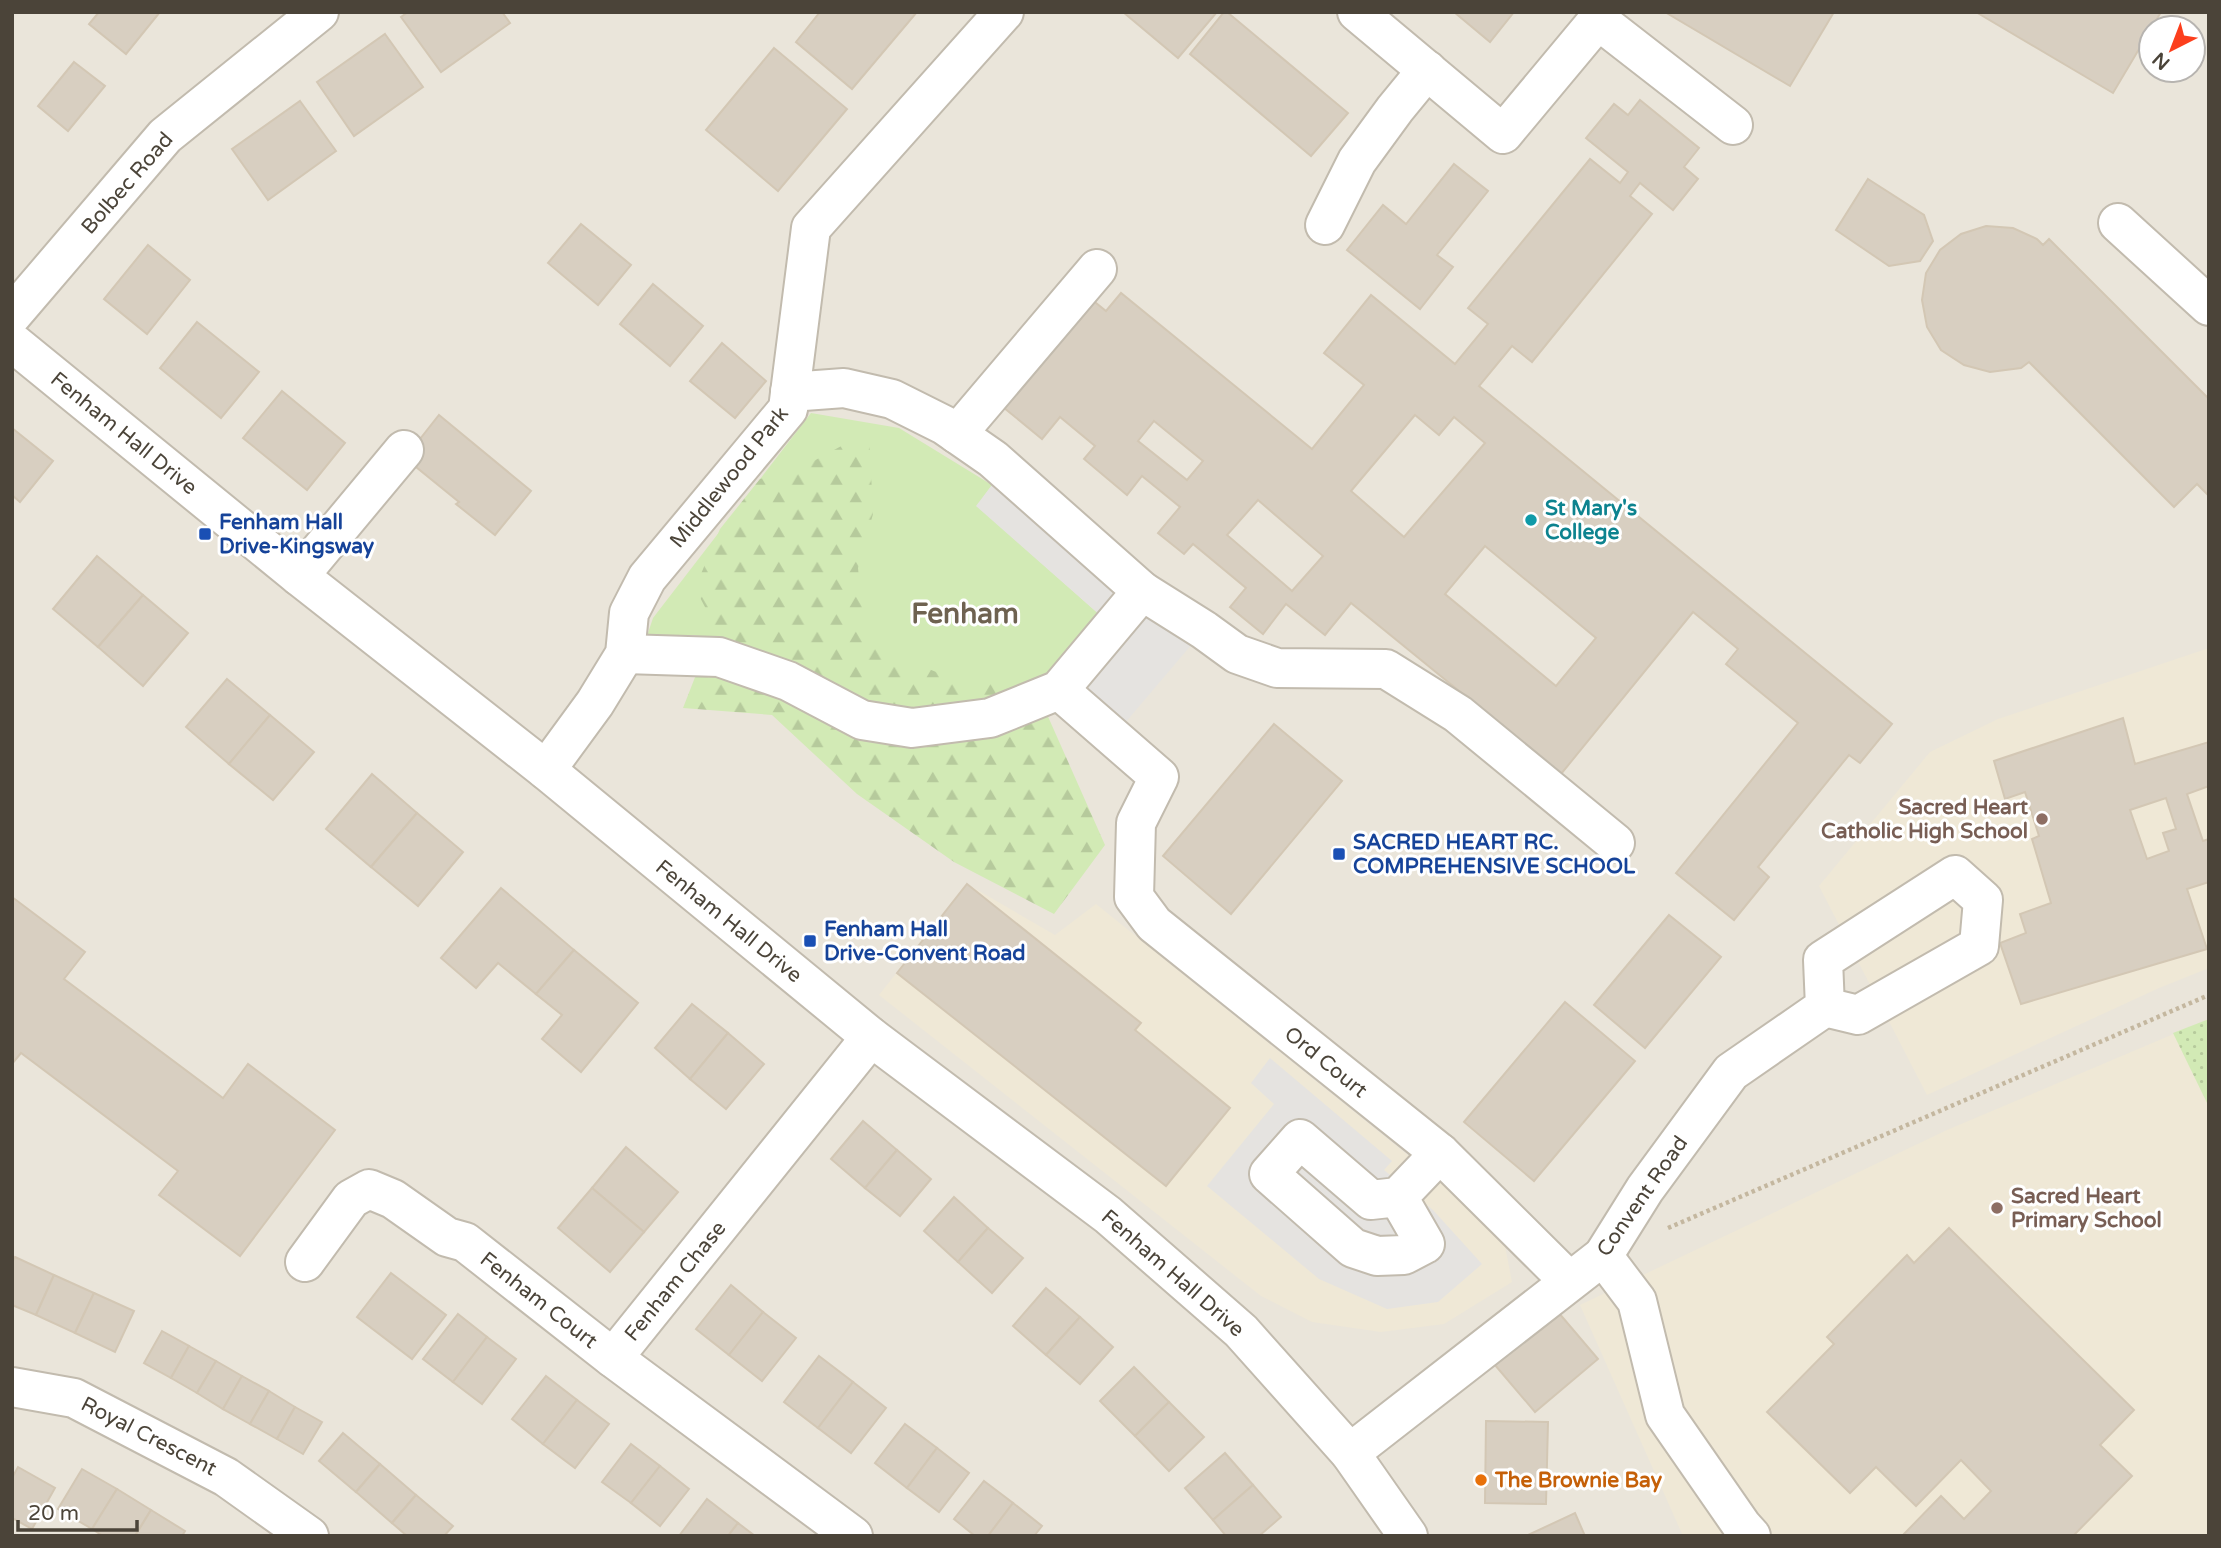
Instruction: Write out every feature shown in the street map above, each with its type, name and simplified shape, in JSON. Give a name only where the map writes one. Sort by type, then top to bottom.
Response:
[{"type":"street","name":"Middlewood Park","points":[[546,771],[595,703],[625,654],[629,613],[647,578],[788,409],[811,228],[1004,12]]},
{"type":"street","points":[[1357,12],[1503,134],[1598,20],[1733,125]]},
{"type":"street","name":"Bolbec Road","points":[[12,315],[165,136],[305,16]]},
{"type":"street","points":[[1325,225],[1357,161],[1427,70]]},
{"type":"street","points":[[2118,223],[2209,306]]},
{"type":"street","points":[[957,434],[1097,269]]},
{"type":"street","name":"Fenham Hall Drive","points":[[12,342],[299,576],[546,771],[871,1037],[1108,1215],[1241,1331],[1350,1453],[1408,1536]]},
{"type":"street","points":[[790,393],[844,388],[903,404],[957,434],[993,459],[1142,591],[1204,629],[1237,654],[1277,668],[1386,669],[1458,714],[1615,844]]},
{"type":"street","points":[[299,576],[404,450]]},
{"type":"street","points":[[625,654],[719,657],[788,681],[862,720],[912,728],[990,718],[1059,690],[1142,591]]},
{"type":"street","name":"Ord Court","points":[[1059,690],[1159,777],[1136,824],[1135,897],[1154,924],[1440,1153],[1569,1281]]},
{"type":"street","points":[[1955,875],[1983,900],[1979,946],[1858,1015],[1825,1007],[1823,960],[1955,875]]},
{"type":"street","name":"Convent Road","points":[[1350,1453],[1603,1256],[1645,1189],[1731,1072],[1825,1007]]},
{"type":"street","name":"Fenham Chase","points":[[853,1536],[613,1358],[871,1037]]},
{"type":"street","points":[[1398,1197],[1440,1153]]},
{"type":"street","name":"Fenham Court","points":[[305,1262],[351,1199],[369,1189],[393,1199],[447,1237],[465,1242],[613,1358]]},
{"type":"street","points":[[1603,1256],[1637,1301],[1665,1415],[1751,1536]]},
{"type":"street","name":"Royal Crescent","points":[[12,1387],[74,1398],[226,1476],[309,1536]]},
{"type":"path","points":[[1666,1229],[2209,995]]},
{"type":"shaded area","points":[[12,12],[2209,12],[2209,1536],[12,1536]]},
{"type":"shaded area","points":[[1014,456],[1204,630],[1113,737],[1059,690],[1101,616],[976,506]]},
{"type":"shaded area","name":"Sacred Heart Catholic High School","points":[[2209,648],[2209,968],[2159,988],[1927,1095],[1819,886],[1930,752],[1998,719]]},
{"type":"shaded area","points":[[967,884],[1055,935],[1096,904],[1461,1198],[1504,1241],[1512,1282],[1444,1324],[1381,1332],[1312,1322],[1261,1296],[879,995]]},
{"type":"shaded area","name":"Sacred Heart Primary School","points":[[2209,1019],[2209,1536],[1683,1536],[1580,1305],[1947,1130]]},
{"type":"shaded area","points":[[1270,1058],[1392,1161],[1384,1170],[1433,1210],[1482,1264],[1438,1302],[1387,1309],[1319,1279],[1207,1186],[1274,1104],[1251,1083]]},
{"type":"green space","points":[[811,413],[899,428],[992,485],[977,506],[1101,616],[1050,677],[968,700],[753,645],[693,635],[646,639],[653,618]]},
{"type":"green space","points":[[869,431],[873,514],[858,568],[864,628],[906,660],[964,683],[1034,685],[1105,845],[1054,914],[954,862],[857,794],[772,715],[683,708],[715,626],[695,588],[720,529],[760,479],[810,463]]},
{"type":"green space","points":[[2209,1019],[2209,1107],[2173,1033]]},
{"type":"building","points":[[99,12],[160,12],[126,54],[89,24]]},
{"type":"building","points":[[408,12],[502,12],[510,23],[441,72],[401,17]]},
{"type":"building","points":[[820,12],[917,12],[852,89],[796,42]]},
{"type":"building","points":[[1123,12],[1217,12],[1178,58]]},
{"type":"building","points":[[1224,12],[1348,113],[1311,156],[1190,54]]},
{"type":"building","points":[[1454,12],[1514,12],[1490,42]]},
{"type":"building","points":[[1665,12],[1834,12],[1790,86]]},
{"type":"building","points":[[1976,12],[2161,12],[2137,14],[2137,52],[2113,93]]},
{"type":"building","points":[[385,34],[423,87],[354,136],[317,82]]},
{"type":"building","points":[[774,48],[847,109],[778,191],[706,130]]},
{"type":"building","points":[[74,62],[105,86],[68,131],[38,106]]},
{"type":"building","name":"St Mary's College","points":[[1640,100],[1699,148],[1684,167],[1698,179],[1673,210],[1640,183],[1630,196],[1652,214],[1532,362],[1512,346],[1479,386],[1892,724],[1860,763],[1849,755],[1758,867],[1769,877],[1734,920],[1676,873],[1798,723],[1726,664],[1738,649],[1693,612],[1561,774],[1351,603],[1325,635],[1286,604],[1263,634],[1230,607],[1246,588],[1193,544],[1184,554],[1158,533],[1180,507],[1142,476],[1127,495],[1084,459],[1095,446],[1060,417],[1042,439],[1003,407],[1091,299],[1106,311],[1121,293],[1312,449],[1364,385],[1324,353],[1371,295],[1455,364],[1488,324],[1468,308],[1590,159],[1620,183],[1628,172],[1586,138],[1614,104],[1628,115]],"holes":[[[1415,415],[1439,435],[1454,417],[1485,443],[1404,537],[1351,491]],[[1154,421],[1203,461],[1187,480],[1138,441]],[[1258,500],[1323,556],[1292,591],[1227,535]],[[1485,546],[1596,638],[1556,686],[1445,594]]]},
{"type":"building","points":[[300,101],[336,151],[268,200],[232,149]]},
{"type":"building","points":[[1454,164],[1488,191],[1437,255],[1453,267],[1420,309],[1347,250],[1383,205],[1406,224]]},
{"type":"building","points":[[1868,179],[1924,215],[1933,241],[1920,261],[1889,266],[1836,230]]},
{"type":"building","points":[[581,224],[631,265],[598,305],[548,263]]},
{"type":"building","points":[[1986,226],[2013,228],[2037,239],[2043,245],[2049,239],[2209,399],[2209,496],[2197,484],[2174,507],[2029,362],[2021,368],[1990,372],[1964,365],[1941,350],[1927,327],[1922,300],[1926,273],[1940,250],[1961,234]]},
{"type":"building","points":[[148,245],[190,280],[147,334],[104,299]]},
{"type":"building","points":[[653,284],[703,326],[670,366],[620,324]]},
{"type":"building","points":[[197,322],[259,372],[221,418],[160,368]]},
{"type":"building","points":[[722,343],[766,381],[735,418],[690,381]]},
{"type":"building","points":[[282,391],[345,443],[307,490],[243,438]]},
{"type":"building","points":[[439,415],[531,491],[495,535],[405,458]]},
{"type":"building","points":[[12,428],[53,461],[20,502],[12,495]]},
{"type":"building","points":[[97,556],[143,595],[98,647],[53,609]]},
{"type":"building","points":[[143,595],[188,633],[143,686],[98,647]]},
{"type":"building","points":[[227,679],[270,715],[229,764],[186,727]]},
{"type":"building","points":[[270,715],[314,752],[273,800],[229,764]]},
{"type":"building","points":[[2123,718],[2135,764],[2209,742],[2209,786],[2187,794],[2203,841],[2209,839],[2209,882],[2187,889],[2207,949],[2021,1004],[2000,943],[2026,933],[2020,914],[2051,903],[2032,839],[2039,836],[2025,792],[2005,799],[1994,761]],"holes":[[[2166,798],[2176,829],[2163,833],[2169,851],[2147,859],[2130,810]]]},
{"type":"building","points":[[1274,724],[1342,781],[1231,914],[1163,856]]},
{"type":"building","points":[[372,774],[417,813],[371,867],[326,829]]},
{"type":"building","points":[[417,813],[463,852],[418,906],[371,867]]},
{"type":"building","points":[[967,884],[1141,1023],[1135,1030],[1230,1108],[1166,1186],[897,973]]},
{"type":"building","points":[[501,888],[574,950],[536,994],[498,963],[476,988],[441,958]]},
{"type":"building","points":[[12,897],[85,952],[64,979],[223,1098],[248,1064],[335,1130],[240,1256],[159,1195],[178,1171],[21,1053],[12,1064]]},
{"type":"building","points":[[1669,915],[1721,957],[1645,1048],[1594,1005]]},
{"type":"building","points":[[574,950],[638,1003],[581,1072],[542,1039],[562,1015],[536,994]]},
{"type":"building","points":[[1565,1002],[1635,1061],[1534,1181],[1464,1122]]},
{"type":"building","points":[[692,1004],[728,1033],[690,1079],[655,1048]]},
{"type":"building","points":[[728,1033],[764,1064],[726,1109],[690,1079]]},
{"type":"building","points":[[863,1121],[897,1150],[865,1188],[831,1159]]},
{"type":"building","points":[[626,1147],[678,1192],[644,1232],[592,1188]]},
{"type":"building","points":[[897,1150],[931,1179],[900,1216],[865,1188]]},
{"type":"building","points":[[592,1188],[644,1232],[610,1272],[558,1228]]},
{"type":"building","points":[[954,1197],[988,1228],[958,1262],[924,1231]]},
{"type":"building","points":[[988,1228],[1023,1258],[992,1293],[958,1262]]},
{"type":"building","points":[[1949,1228],[2134,1410],[2100,1445],[2132,1476],[2073,1536],[1902,1536],[1941,1496],[1964,1519],[1991,1491],[1961,1460],[1916,1506],[1876,1467],[1850,1493],[1767,1412],[1834,1344],[1827,1337],[1907,1255],[1914,1263]]},
{"type":"building","points":[[15,1257],[54,1275],[36,1315],[12,1305],[12,1262]]},
{"type":"building","points":[[391,1273],[446,1315],[412,1359],[357,1317]]},
{"type":"building","points":[[54,1275],[94,1293],[75,1333],[36,1315]]},
{"type":"building","points":[[731,1285],[763,1312],[729,1355],[696,1329]]},
{"type":"building","points":[[1046,1288],[1080,1317],[1046,1355],[1013,1326]]},
{"type":"building","points":[[94,1293],[134,1311],[115,1352],[75,1333]]},
{"type":"building","points":[[763,1312],[796,1338],[762,1381],[729,1355]]},
{"type":"building","points":[[1558,1312],[1598,1359],[1535,1412],[1495,1365]]},
{"type":"building","points":[[458,1314],[487,1337],[453,1382],[423,1359]]},
{"type":"building","points":[[1080,1317],[1113,1347],[1080,1384],[1046,1355]]},
{"type":"building","points":[[162,1331],[189,1346],[171,1378],[144,1363]]},
{"type":"building","points":[[487,1337],[516,1359],[482,1404],[453,1382]]},
{"type":"building","points":[[189,1346],[216,1361],[197,1393],[171,1378]]},
{"type":"building","points":[[819,1356],[853,1382],[818,1428],[784,1402]]},
{"type":"building","points":[[216,1361],[242,1376],[223,1409],[197,1393]]},
{"type":"building","points":[[1134,1367],[1169,1402],[1135,1436],[1100,1401]]},
{"type":"building","points":[[242,1376],[269,1391],[250,1424],[223,1409]]},
{"type":"building","points":[[546,1376],[577,1400],[543,1444],[512,1419]]},
{"type":"building","points":[[853,1382],[886,1408],[851,1453],[818,1428]]},
{"type":"building","points":[[269,1391],[295,1407],[277,1439],[250,1424]]},
{"type":"building","points":[[577,1400],[609,1424],[575,1468],[543,1444]]},
{"type":"building","points":[[1169,1402],[1204,1437],[1169,1471],[1135,1436]]},
{"type":"building","points":[[295,1407],[322,1422],[303,1454],[277,1439]]},
{"type":"building","points":[[1486,1421],[1548,1422],[1546,1504],[1485,1503]]},
{"type":"building","points":[[905,1424],[937,1448],[907,1488],[875,1463]]},
{"type":"building","points":[[343,1433],[380,1464],[356,1492],[319,1461]]},
{"type":"building","points":[[631,1444],[660,1466],[631,1503],[602,1482]]},
{"type":"building","points":[[937,1448],[969,1473],[939,1512],[907,1488]]},
{"type":"building","points":[[1225,1453],[1253,1485],[1213,1520],[1185,1488]]},
{"type":"building","points":[[380,1464],[416,1495],[392,1523],[356,1492]]},
{"type":"building","points":[[660,1466],[689,1489],[660,1526],[631,1503]]},
{"type":"building","points":[[18,1467],[55,1488],[32,1529],[12,1518],[12,1478]]},
{"type":"building","points":[[82,1469],[117,1489],[92,1529],[58,1509]]},
{"type":"building","points":[[984,1481],[1013,1503],[988,1536],[975,1536],[954,1519]]},
{"type":"building","points":[[1253,1485],[1281,1517],[1259,1536],[1226,1536],[1213,1520]]},
{"type":"building","points":[[117,1489],[151,1510],[135,1536],[103,1536],[92,1529]]},
{"type":"building","points":[[416,1495],[453,1526],[444,1536],[407,1536],[392,1523]]},
{"type":"building","points":[[707,1499],[738,1523],[728,1536],[679,1536]]},
{"type":"building","points":[[1013,1503],[1042,1526],[1034,1536],[988,1536]]},
{"type":"building","points":[[151,1510],[185,1531],[182,1536],[135,1536]]},
{"type":"building","points":[[1575,1513],[1585,1536],[1526,1536]]},
{"type":"building","points":[[738,1523],[755,1536],[728,1536]]},
{"type":"place","name":"St Mary's College","points":[[1531,520]]},
{"type":"place","name":"Fenham Hall Drive-Kingsway","points":[[205,534]]},
{"type":"place","name":"Sacred Heart Catholic High School","points":[[2042,819]]},
{"type":"place","name":"SACRED HEART RC. COMPREHENSIVE SCHOOL","points":[[1339,854]]},
{"type":"place","name":"Fenham Hall Drive-Convent Road","points":[[810,941]]},
{"type":"place","name":"Sacred Heart Primary School","points":[[1997,1208]]},
{"type":"place","name":"The Brownie Bay","points":[[1481,1480]]},
{"type":"district","name":"Fenham","points":[[965,613]]}]
